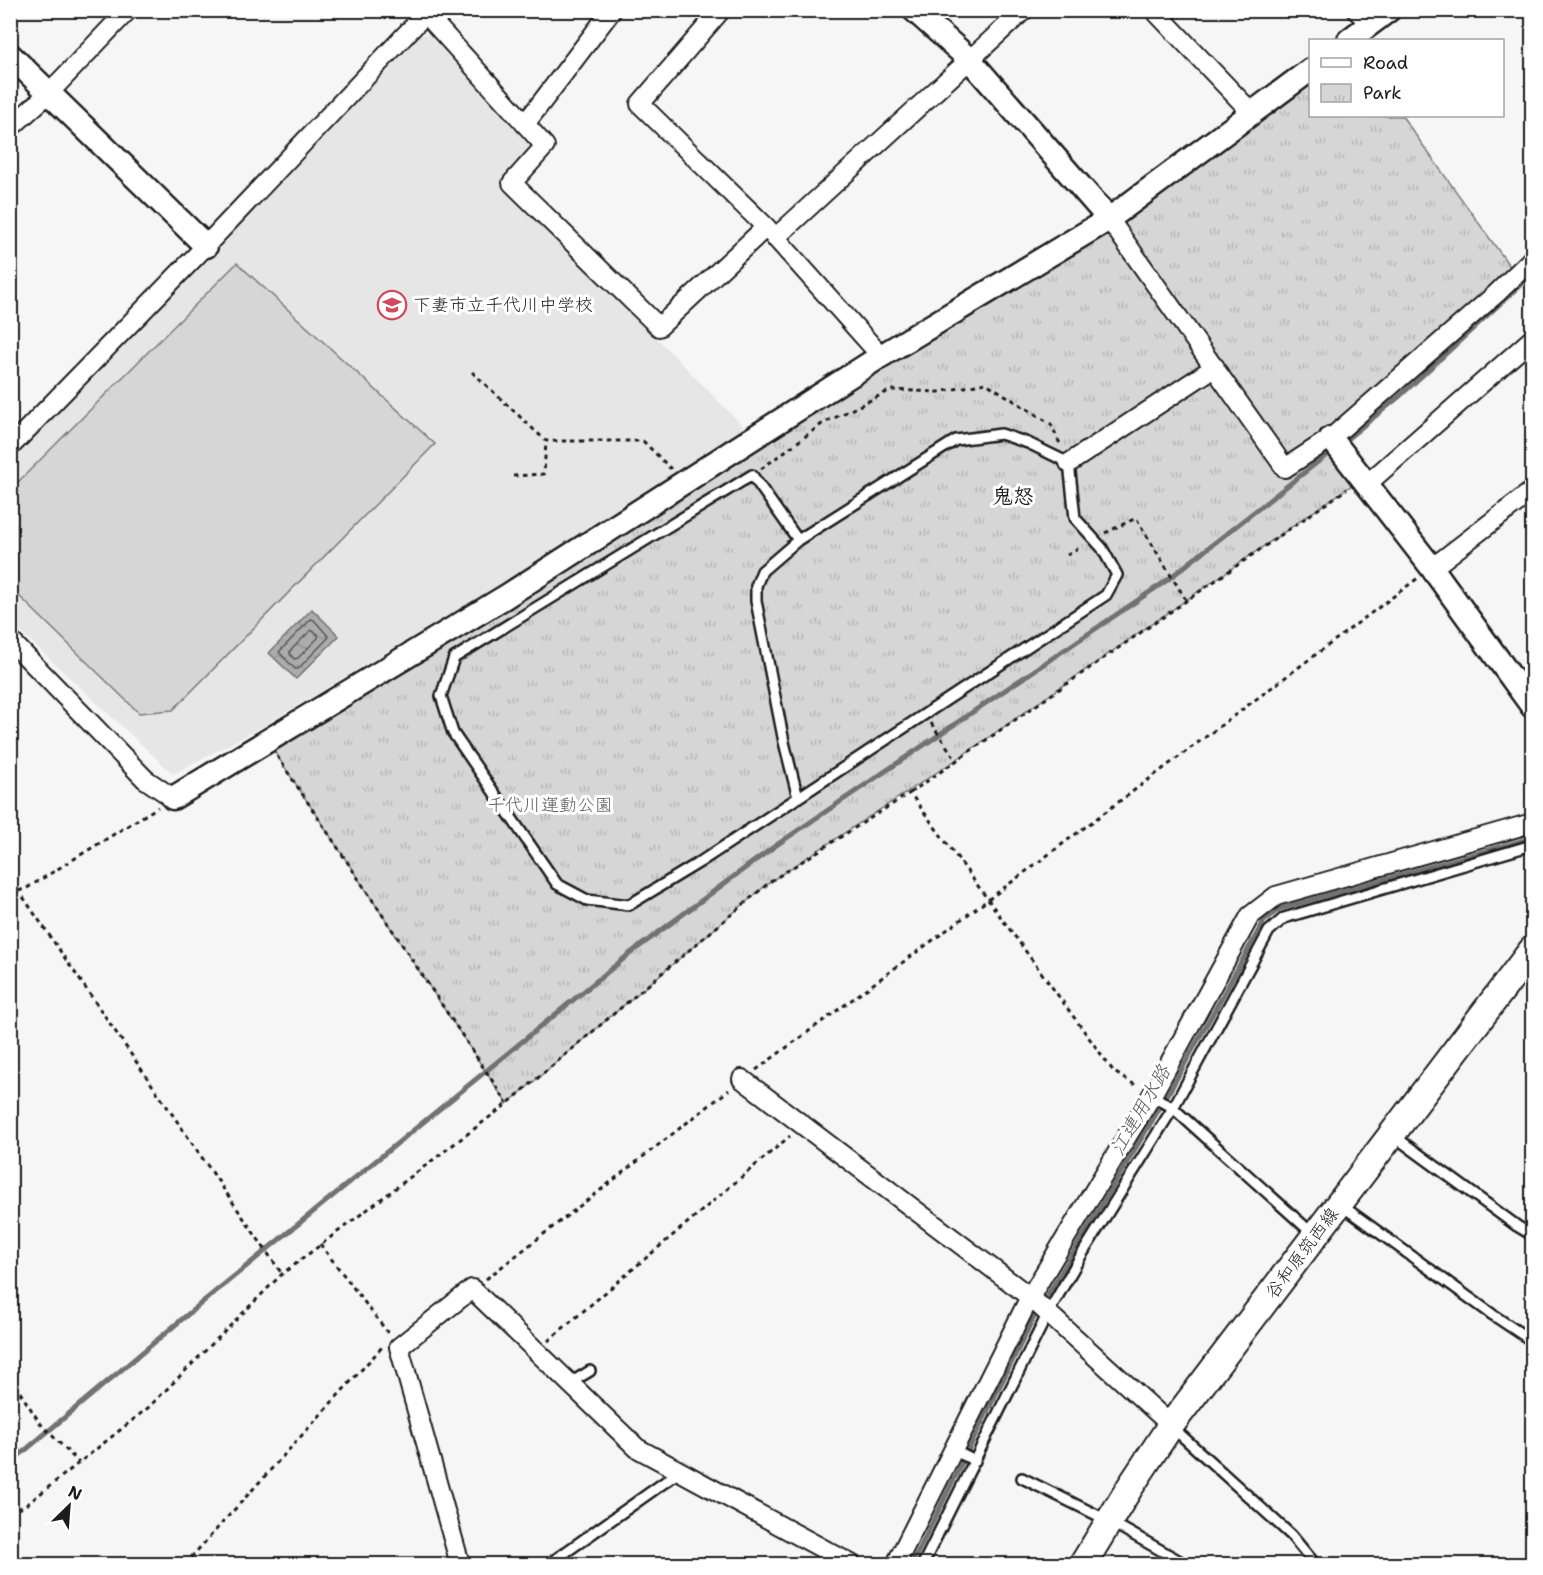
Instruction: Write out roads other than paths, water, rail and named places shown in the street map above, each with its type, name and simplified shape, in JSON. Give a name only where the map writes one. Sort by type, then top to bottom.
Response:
[{"type":"main road","name":"谷和原筑西線","points":[[1083,1564],[1171,1425],[1392,1134],[1531,956]]},
{"type":"street","points":[[10,128],[49,93],[128,10]]},
{"type":"street","points":[[525,124],[612,10]]},
{"type":"street","points":[[721,10],[640,104],[770,232],[881,356]]},
{"type":"street","points":[[914,10],[970,60],[1109,219],[1285,468],[1331,438],[1533,259]]},
{"type":"street","points":[[10,447],[206,246],[428,12],[545,146],[512,183],[659,327],[970,60],[1024,10]]},
{"type":"street","points":[[1154,10],[1252,113]]},
{"type":"street","points":[[1350,39],[1363,17],[1389,10]]},
{"type":"street","points":[[10,55],[206,246]]},
{"type":"street","points":[[10,640],[145,779],[172,798],[505,597],[881,356],[1109,219],[1309,71]]},
{"type":"street","points":[[1364,481],[1533,339]]},
{"type":"street","points":[[1069,463],[1215,367]]},
{"type":"street","points":[[1331,438],[1432,568],[1533,706]]},
{"type":"street","points":[[1432,568],[1533,491]]},
{"type":"street","points":[[896,1564],[1030,1297],[1152,1095],[1250,916],[1276,896],[1299,904],[1533,823]]},
{"type":"street","points":[[742,1079],[1030,1297],[1171,1425]]},
{"type":"street","points":[[460,1564],[395,1342],[472,1289],[637,1448],[851,1564]]},
{"type":"lane","points":[[798,540],[752,475],[454,658],[441,696],[453,734],[557,884],[587,900],[629,905],[700,862],[798,798],[925,715],[1106,595],[1118,575],[1102,548],[1074,518],[1069,463],[1028,443],[1001,434],[956,440],[798,540],[762,571],[756,586],[756,601],[784,742],[798,798]]},
{"type":"lane","points":[[923,1564],[1048,1313],[1173,1108],[1269,932],[1299,904],[1533,845]]},
{"type":"lane","points":[[1152,1095],[1173,1108],[1315,1236]]},
{"type":"lane","points":[[1392,1134],[1517,1226],[1533,1235]]},
{"type":"lane","points":[[1339,1204],[1493,1315],[1533,1341]]},
{"type":"lane","points":[[570,1383],[590,1371]]},
{"type":"lane","points":[[1171,1425],[1291,1535],[1315,1564]]},
{"type":"lane","points":[[953,1450],[975,1461]]},
{"type":"lane","points":[[549,1564],[680,1472]]},
{"type":"lane","points":[[1022,1478],[1109,1521],[1185,1564]]},
{"type":"water","points":[[312,609],[339,636],[296,679],[269,653]]},
{"type":"waterway","points":[[1343,442],[1400,396],[1532,274]]},
{"type":"waterway","points":[[10,1463],[205,1300],[632,952],[775,846],[1166,581],[1333,450]]},
{"type":"waterway","name":"江連用水路","points":[[912,1564],[1032,1321],[1168,1094],[1264,921],[1279,909],[1532,838]]},
{"type":"place","name":"下妻市立千代川中学校","points":[[392,305]]},
{"type":"district","name":"鬼怒","points":[[1013,496]]},
{"type":"park label","name":"千代川運動公園","points":[[550,805]]}]
